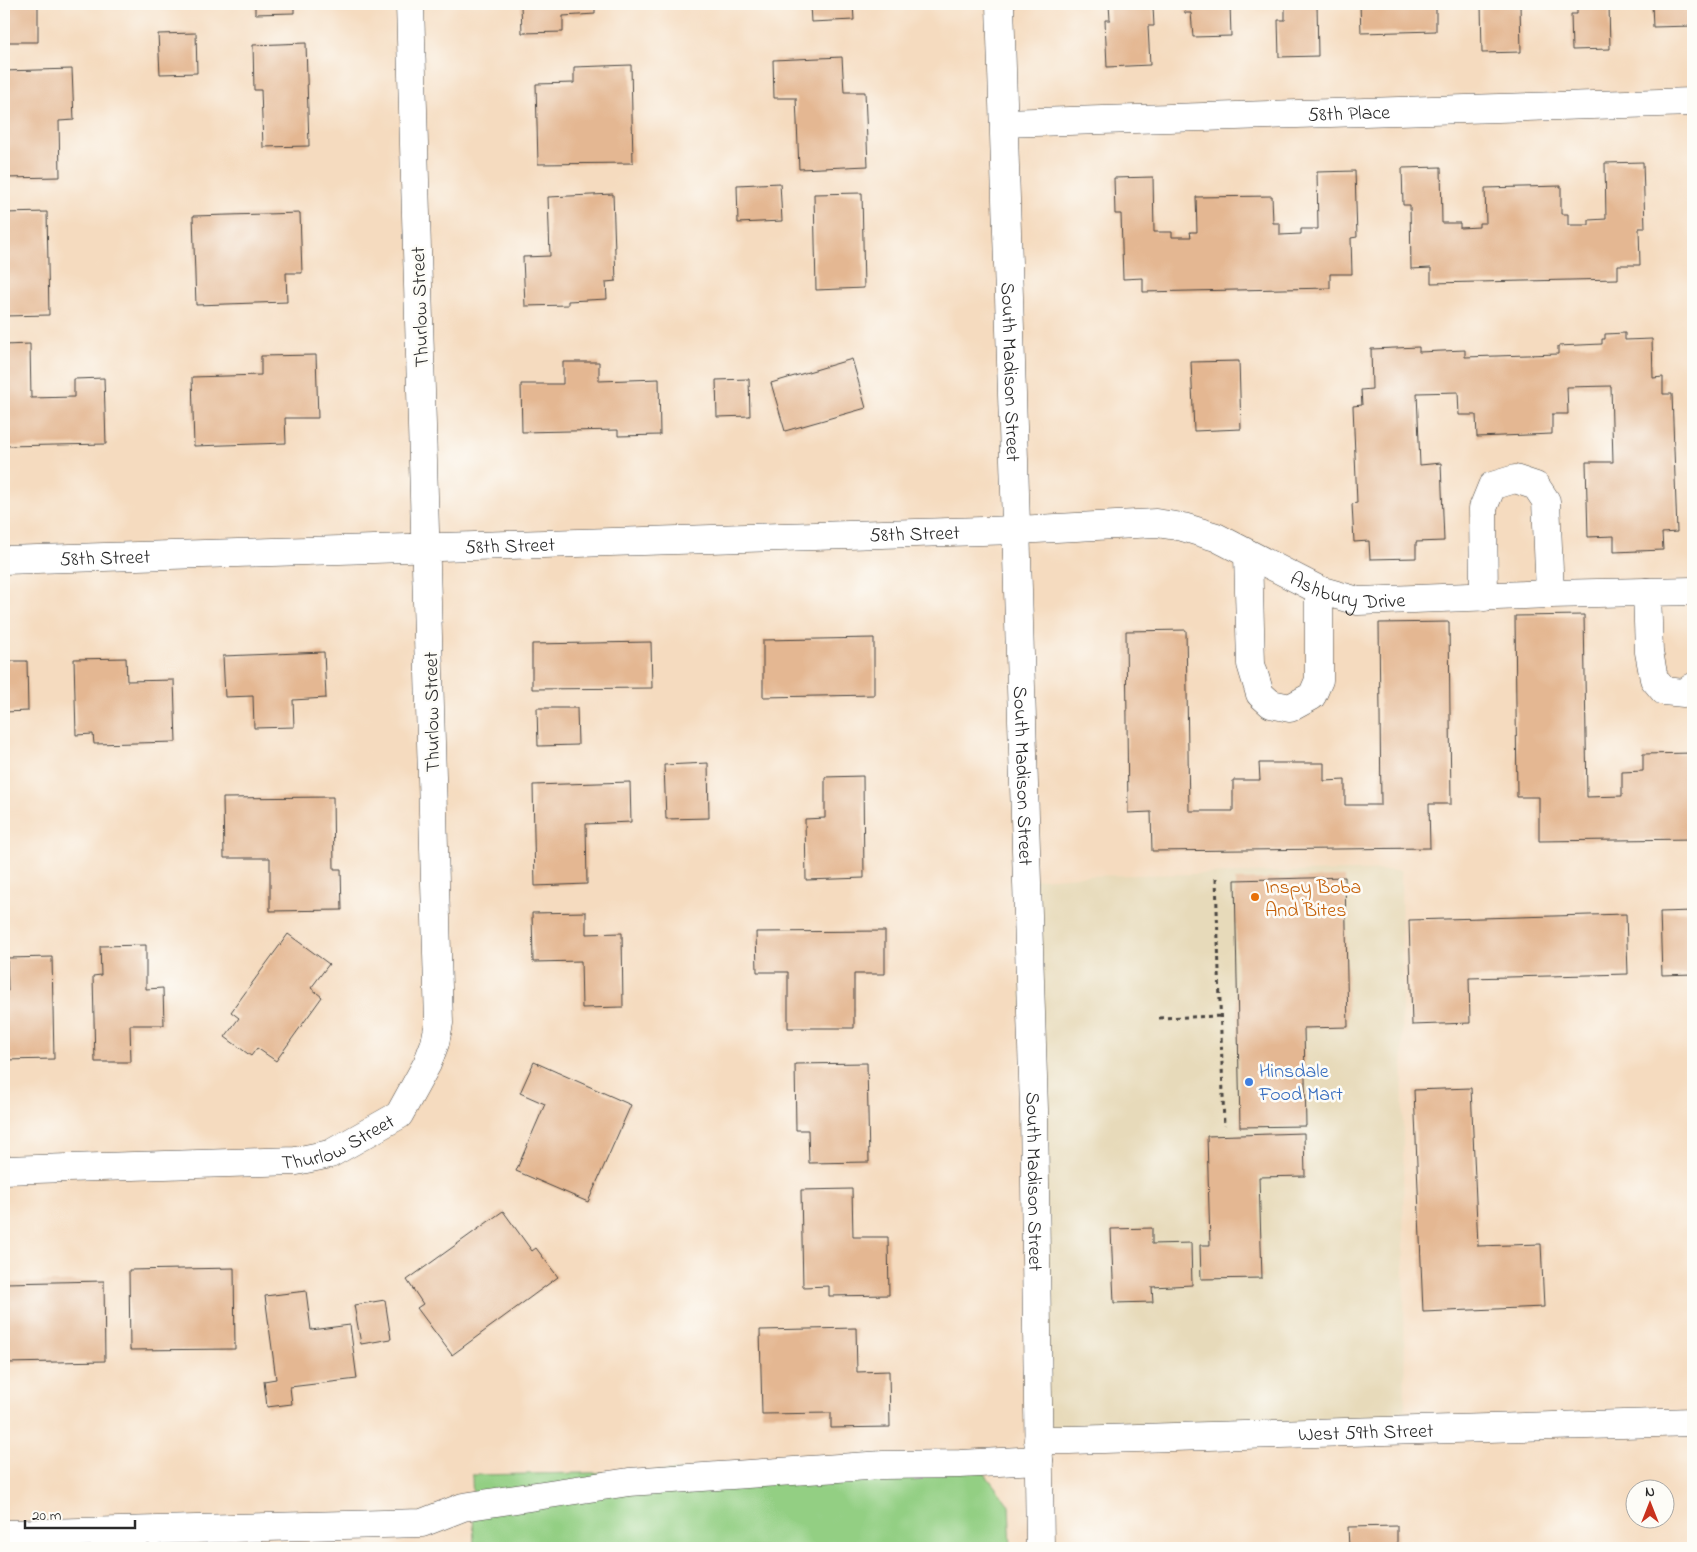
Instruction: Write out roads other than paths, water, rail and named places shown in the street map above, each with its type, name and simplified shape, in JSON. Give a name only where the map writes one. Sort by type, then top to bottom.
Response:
[{"type":"street","name":"Thurlow Street","points":[[4,1170],[296,1161],[330,1154],[399,1115],[427,1064],[435,1043],[439,1024],[410,4]]},
{"type":"street","name":"South Madison Street","points":[[1000,4],[1034,1110],[1040,1548]]},
{"type":"street","name":"58th Place","points":[[1004,122],[1693,102]]},
{"type":"street","points":[[1484,597],[1483,508],[1492,486],[1515,478],[1536,486],[1546,501],[1550,594]]},
{"type":"street","name":"Ashbury Drive","points":[[1016,530],[1156,524],[1183,527],[1216,538],[1319,590],[1358,601],[1693,591]]},
{"type":"street","name":"58th Street","points":[[4,560],[1016,530]]},
{"type":"street","points":[[1248,554],[1251,664],[1260,694],[1271,704],[1290,708],[1312,696],[1319,680],[1319,590]]},
{"type":"street","points":[[1648,592],[1649,652],[1654,679],[1664,691],[1684,693],[1693,687]]},
{"type":"street","name":"West 59th Street","points":[[6,1539],[422,1523],[463,1507],[629,1482],[883,1465],[960,1464],[1039,1450],[1075,1440],[1693,1422]]},
{"type":"place","name":"Inspy Boba And Bites","points":[[1255,897]]},
{"type":"place","name":"Hinsdale Food Mart","points":[[1249,1082]]}]
